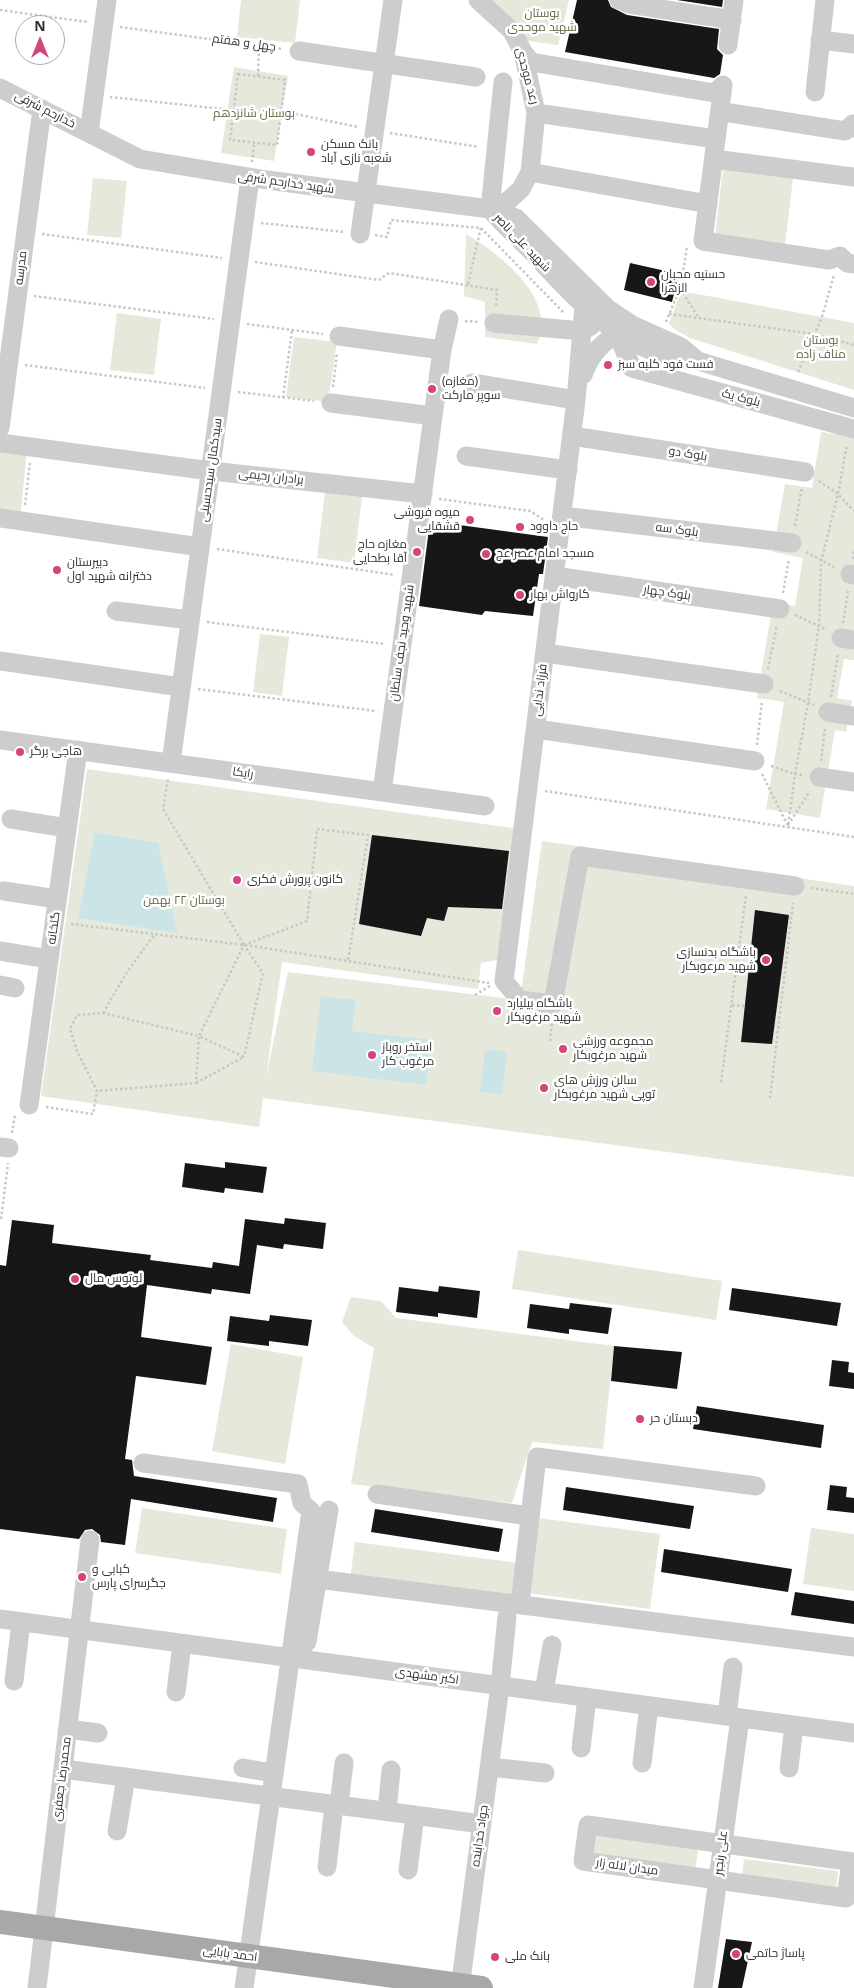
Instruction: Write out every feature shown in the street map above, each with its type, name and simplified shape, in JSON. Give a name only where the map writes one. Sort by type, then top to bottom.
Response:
[{"type":"main road","name":"احمد بابایی","points":[[0,1922],[467,1987]]},
{"type":"street","points":[[89,133],[107,0]]},
{"type":"street","points":[[360,234],[393,0]]},
{"type":"street","name":"رعد موحدی","points":[[478,0],[512,31],[523,52],[536,113],[530,172],[521,189],[508,201],[490,209]]},
{"type":"street","points":[[619,0],[629,4],[732,20]]},
{"type":"street","points":[[728,45],[734,0]]},
{"type":"street","points":[[815,92],[825,0]]},
{"type":"street","points":[[820,40],[854,44]]},
{"type":"street","points":[[299,51],[476,77]]},
{"type":"street","points":[[523,52],[723,85],[703,241],[829,260],[847,260]]},
{"type":"street","points":[[490,209],[503,82]]},
{"type":"street","name":"خدارحم شرفی","points":[[0,88],[89,133]]},
{"type":"street","points":[[721,105],[854,125]]},
{"type":"street","name":"مدرسه","points":[[0,428],[42,109]]},
{"type":"street","points":[[536,113],[716,139]]},
{"type":"street","name":"شهید خدارحم شرفی","points":[[89,133],[140,159],[250,178],[490,209]]},
{"type":"street","points":[[714,159],[854,177]]},
{"type":"street","points":[[530,172],[708,204]]},
{"type":"street","name":"سیدکمال سیدحسینی","points":[[171,763],[250,178]]},
{"type":"street","name":"شهید علی ناصر","points":[[490,209],[584,307],[660,337],[681,347],[698,361]]},
{"type":"street","name":"شهید علی ناصر","points":[[490,209],[516,218],[604,315],[617,333],[665,356],[679,360],[698,361],[852,408]]},
{"type":"street","points":[[576,400],[584,307]]},
{"type":"street","points":[[494,323],[582,332],[604,315]]},
{"type":"street","name":"شهید وحید نجف سلطان","points":[[382,792],[442,350],[449,319]]},
{"type":"street","points":[[576,400],[588,361],[596,350],[617,333]]},
{"type":"street","name":"بلوک یک","points":[[617,333],[632,368],[852,428]]},
{"type":"street","points":[[339,336],[442,350]]},
{"type":"street","points":[[472,383],[576,400]]},
{"type":"street","name":"فرزاد ندایی","points":[[553,1004],[520,1000],[504,981],[576,400]]},
{"type":"street","points":[[331,403],[433,416]]},
{"type":"street","points":[[852,408],[852,428]]},
{"type":"street","name":"بلوک دو","points":[[572,436],[805,472]]},
{"type":"street","name":"برادران رحیمی","points":[[0,443],[211,471],[422,495]]},
{"type":"street","points":[[466,456],[568,470]]},
{"type":"street","name":"بلوک سه","points":[[562,516],[792,543]]},
{"type":"street","points":[[0,518],[200,547]]},
{"type":"street","name":"بلوک چهار","points":[[554,576],[780,609]]},
{"type":"street","points":[[116,611],[190,620]]},
{"type":"street","points":[[545,654],[764,684]]},
{"type":"street","points":[[0,661],[181,687]]},
{"type":"street","points":[[828,712],[854,716]]},
{"type":"street","points":[[536,729],[755,761]]},
{"type":"street","name":"رایکا","points":[[0,740],[485,806]]},
{"type":"street","name":"گلخانه","points":[[29,1105],[78,750]]},
{"type":"street","points":[[819,777],[854,782]]},
{"type":"street","points":[[11,820],[67,828]]},
{"type":"street","points":[[553,1004],[580,856],[795,886]]},
{"type":"street","points":[[4,891],[58,898]]},
{"type":"street","points":[[0,951],[49,959]]},
{"type":"street","points":[[520,1604],[537,1458],[756,1486]]},
{"type":"street","points":[[143,1463],[298,1484],[302,1503],[311,1511],[244,1988]]},
{"type":"street","points":[[377,1494],[529,1516]]},
{"type":"street","points":[[289,1658],[307,1642],[329,1510]]},
{"type":"street","name":"محمدرضا جعفری","points":[[37,1988],[90,1540]]},
{"type":"street","points":[[317,1579],[854,1647]]},
{"type":"street","name":"جواد خدابنده","points":[[467,1987],[482,1824],[507,1617]]},
{"type":"street","name":"اکبر مشهدی","points":[[0,1619],[854,1733]]},
{"type":"street","points":[[14,1681],[21,1622]]},
{"type":"street","points":[[176,1692],[182,1644]]},
{"type":"street","points":[[544,1692],[552,1646]]},
{"type":"street","name":"علی رنجبر","points":[[703,1988],[718,1880],[734,1717],[733,1667]]},
{"type":"street","points":[[581,1748],[587,1698]]},
{"type":"street","points":[[642,1763],[649,1706]]},
{"type":"street","points":[[789,1768],[794,1725]]},
{"type":"street","points":[[68,1729],[98,1733]]},
{"type":"street","points":[[327,1867],[344,1763]]},
{"type":"street","points":[[490,1766],[545,1773]]},
{"type":"street","points":[[243,1768],[273,1773]]},
{"type":"street","points":[[63,1769],[482,1824]]},
{"type":"street","points":[[387,1811],[391,1770]]},
{"type":"street","points":[[117,1831],[126,1778]]},
{"type":"street","points":[[408,1870],[415,1815]]},
{"type":"street","name":"میدان لاله زار","points":[[588,1825],[852,1862],[850,1899],[583,1861],[588,1825]]},
{"type":"path","name":"چهل و هفتم","points":[[0,10],[299,51]]},
{"type":"path","points":[[258,76],[259,45]]},
{"type":"path","points":[[238,74],[285,80],[277,146],[230,140],[233,110],[238,74]]},
{"type":"path","points":[[94,95],[233,110]]},
{"type":"path","points":[[281,111],[375,130],[497,150]]},
{"type":"path","points":[[245,221],[387,237],[392,220],[481,228],[582,332]]},
{"type":"path","points":[[468,284],[481,228]]},
{"type":"path","points":[[26,231],[379,280],[389,273],[497,290],[494,323],[449,319]]},
{"type":"path","points":[[660,337],[680,289],[687,246],[703,241]]},
{"type":"path","points":[[798,372],[847,260]]},
{"type":"path","points":[[680,289],[699,318]]},
{"type":"path","points":[[8,363],[331,403],[339,336],[18,294]]},
{"type":"path","points":[[670,314],[814,334],[854,345]]},
{"type":"path","points":[[283,398],[292,330]]},
{"type":"path","points":[[788,826],[819,625],[821,562],[852,428]]},
{"type":"path","points":[[23,522],[32,447]]},
{"type":"path","points":[[788,826],[755,761],[764,684],[805,472],[838,494],[854,511]]},
{"type":"path","points":[[422,495],[530,511]]},
{"type":"path","points":[[792,543],[821,562],[852,574]]},
{"type":"path","points":[[200,547],[411,578]]},
{"type":"path","points":[[788,826],[819,777],[828,712],[848,639],[854,551]]},
{"type":"path","points":[[780,609],[848,639]]},
{"type":"path","points":[[190,620],[402,646]]},
{"type":"path","points":[[764,684],[828,712]]},
{"type":"path","points":[[181,687],[392,713]]},
{"type":"path","points":[[755,761],[795,774],[819,777]]},
{"type":"path","points":[[97,1091],[196,1083],[244,1057],[263,973],[244,945],[163,809],[171,763]]},
{"type":"path","points":[[525,812],[542,790],[854,837]]},
{"type":"path","points":[[196,1083],[199,1036],[244,945],[307,921],[317,829],[368,835],[348,961]]},
{"type":"path","points":[[721,1082],[748,879]]},
{"type":"path","points":[[770,1098],[795,886],[854,894]]},
{"type":"path","points":[[54,922],[244,945],[493,984],[475,995]]},
{"type":"path","points":[[103,1012],[127,972],[154,934]]},
{"type":"path","points":[[550,1041],[553,1004]]},
{"type":"path","points":[[732,1005],[744,1006]]},
{"type":"path","points":[[29,1105],[93,1114],[97,1091],[77,1051],[70,1029],[77,1014],[103,1012],[199,1036],[244,1057]]},
{"type":"green space","points":[[241,0],[300,0],[295,43],[237,37]]},
{"type":"green space","name":"بوستان شهید موحدی","points":[[486,0],[569,0],[558,45],[522,40]]},
{"type":"green space","name":"بوستان شانزدهم","points":[[234,67],[288,76],[274,161],[221,153]]},
{"type":"green space","points":[[724,161],[794,170],[785,245],[715,236]]},
{"type":"green space","points":[[93,178],[127,181],[121,238],[87,235]]},
{"type":"green space","points":[[466,234],[503,260],[526,284],[540,311],[542,328],[537,344],[485,337],[485,302],[464,296]]},
{"type":"green space","name":"بوستان مناف زاده","points":[[681,291],[854,323],[854,390],[690,338],[676,330],[669,324]]},
{"type":"green space","points":[[117,313],[161,319],[154,375],[110,370]]},
{"type":"green space","points":[[294,337],[337,342],[328,402],[286,397]]},
{"type":"green space","points":[[821,432],[854,437],[854,660],[844,659],[837,698],[852,701],[846,732],[835,730],[820,818],[766,809],[784,702],[757,698],[773,603],[795,606],[803,558],[773,552],[785,484],[812,488]]},
{"type":"green space","points":[[0,448],[27,451],[20,518],[0,515]]},
{"type":"green space","points":[[325,491],[362,496],[354,563],[317,558]]},
{"type":"green space","points":[[260,634],[289,637],[282,696],[253,692]]},
{"type":"green space","name":"بوستان ۲۲ بهمن","points":[[87,769],[520,829],[502,959],[481,963],[478,989],[282,962],[266,1077],[288,972],[520,1000],[542,841],[854,886],[854,1177],[263,1098],[259,1127],[41,1096]]},
{"type":"green space","points":[[518,1250],[722,1281],[716,1320],[512,1289]]},
{"type":"green space","points":[[351,1297],[381,1301],[396,1318],[614,1346],[603,1449],[532,1442],[512,1503],[351,1484],[374,1348],[354,1336],[342,1322]]},
{"type":"green space","points":[[231,1344],[303,1357],[285,1464],[212,1451]]},
{"type":"green space","points":[[142,1508],[287,1529],[281,1574],[135,1553]]},
{"type":"green space","points":[[538,1518],[660,1534],[650,1609],[528,1593]]},
{"type":"green space","points":[[811,1528],[854,1534],[854,1591],[803,1584]]},
{"type":"green space","points":[[355,1542],[519,1563],[514,1601],[350,1580]]},
{"type":"green space","points":[[596,1835],[698,1849],[695,1872],[593,1858]]},
{"type":"green space","points":[[744,1859],[838,1871],[836,1891],[742,1879]]},
{"type":"water","points":[[95,832],[158,843],[177,933],[78,918]]},
{"type":"water","name":"استخر روباز مرغوب کار","points":[[321,996],[356,1000],[352,1031],[431,1040],[426,1085],[312,1071]]},
{"type":"water","points":[[485,1049],[507,1052],[502,1095],[480,1092]]},
{"type":"building","points":[[577,0],[608,0],[611,7],[627,15],[719,29],[717,49],[723,55],[720,74],[714,78],[565,52]]},
{"type":"building","points":[[677,0],[723,0],[722,7]]},
{"type":"building","name":"حسنیه محبان الزهرا","points":[[630,263],[679,274],[672,302],[624,290]]},
{"type":"building","name":"مسجد امام عصر عج","points":[[430,521],[548,537],[543,574],[539,574],[533,616],[485,611],[482,615],[419,606]]},
{"type":"building","points":[[372,835],[509,851],[502,909],[448,907],[444,921],[427,918],[421,936],[359,924]]},
{"type":"building","name":"باشگاه بدنسازی شهید مرعوبکار","points":[[755,910],[789,915],[772,1044],[741,1042]]},
{"type":"building","points":[[225,1162],[267,1167],[263,1193],[225,1188],[224,1193],[182,1187],[185,1163],[225,1168]]},
{"type":"building","points":[[285,1218],[326,1223],[323,1249],[284,1244],[283,1249],[257,1245],[250,1294],[212,1289],[211,1294],[147,1285],[141,1337],[212,1347],[206,1385],[136,1376],[125,1459],[132,1460],[134,1476],[277,1498],[273,1522],[131,1499],[125,1545],[101,1542],[100,1535],[92,1529],[85,1530],[79,1539],[0,1529],[0,1265],[6,1266],[12,1220],[54,1225],[52,1243],[151,1255],[150,1260],[212,1268],[213,1262],[239,1266],[245,1219],[284,1224]]},
{"type":"building","points":[[439,1286],[480,1291],[477,1318],[438,1313],[438,1317],[396,1312],[399,1287],[438,1292]]},
{"type":"building","points":[[732,1288],[841,1303],[837,1326],[729,1310]]},
{"type":"building","points":[[570,1303],[612,1308],[608,1334],[569,1329],[569,1334],[527,1328],[530,1304],[569,1309]]},
{"type":"building","points":[[270,1315],[312,1320],[308,1346],[269,1341],[269,1346],[227,1341],[230,1316],[269,1321]]},
{"type":"building","name":"دبستان حر","points":[[614,1346],[682,1352],[677,1389],[611,1381]]},
{"type":"building","points":[[832,1360],[849,1362],[848,1372],[854,1373],[854,1389],[829,1386]]},
{"type":"building","points":[[697,1406],[824,1425],[821,1448],[693,1429]]},
{"type":"building","points":[[830,1485],[847,1487],[846,1497],[854,1498],[854,1513],[827,1510]]},
{"type":"building","points":[[566,1487],[694,1506],[690,1529],[563,1510]]},
{"type":"building","points":[[375,1509],[503,1529],[499,1552],[371,1532]]},
{"type":"building","points":[[664,1549],[792,1569],[788,1592],[661,1572]]},
{"type":"building","points":[[795,1592],[854,1601],[854,1624],[791,1615]]},
{"type":"building","name":"پاساژ حاتمی","points":[[726,1939],[752,1942],[742,1988],[718,1988]]},
{"type":"place","name":"بانک مسکن شعبه نازی آباد","points":[[311,152]]},
{"type":"place","name":"حسنیه محبان الزهرا","points":[[651,282]]},
{"type":"place","name":"فست فود کلبه سبز","points":[[608,365]]},
{"type":"place","name":"(مغازه) سوپر مارکت","points":[[432,389]]},
{"type":"place","name":"میوه فروشی قشقایی","points":[[470,520]]},
{"type":"place","name":"حاج داوود","points":[[520,527]]},
{"type":"place","name":"مغازه حاج آقا بطحایی","points":[[417,552]]},
{"type":"place","name":"مسجد امام عصر عج","points":[[486,554]]},
{"type":"place","name":"دبيرستان دخترانه شهید اول","points":[[57,570]]},
{"type":"place","name":"کارواش بهار","points":[[520,595]]},
{"type":"place","name":"هاجی برگر","points":[[20,752]]},
{"type":"place","name":"کانون پرورش فکری","points":[[237,880]]},
{"type":"place","name":"باشگاه بدنسازی شهید مرعوبکار","points":[[766,960]]},
{"type":"place","name":"باشگاه بیلیارد شهید مرغوبکار","points":[[497,1011]]},
{"type":"place","name":"مجموعه ورزشی شهید مرغوبکار","points":[[563,1049]]},
{"type":"place","name":"استخر روباز مرغوب کار","points":[[372,1055]]},
{"type":"place","name":"سالن ورزش های توپی شهید مرغوبکار","points":[[544,1088]]},
{"type":"place","name":"لوتوس مال","points":[[75,1279]]},
{"type":"place","name":"دبستان حر","points":[[640,1419]]},
{"type":"place","name":"کبابی و جگرسرای پارس","points":[[82,1577]]},
{"type":"place","name":"پاساژ حاتمی","points":[[736,1954]]},
{"type":"place","name":"بانک ملی","points":[[495,1957]]}]
